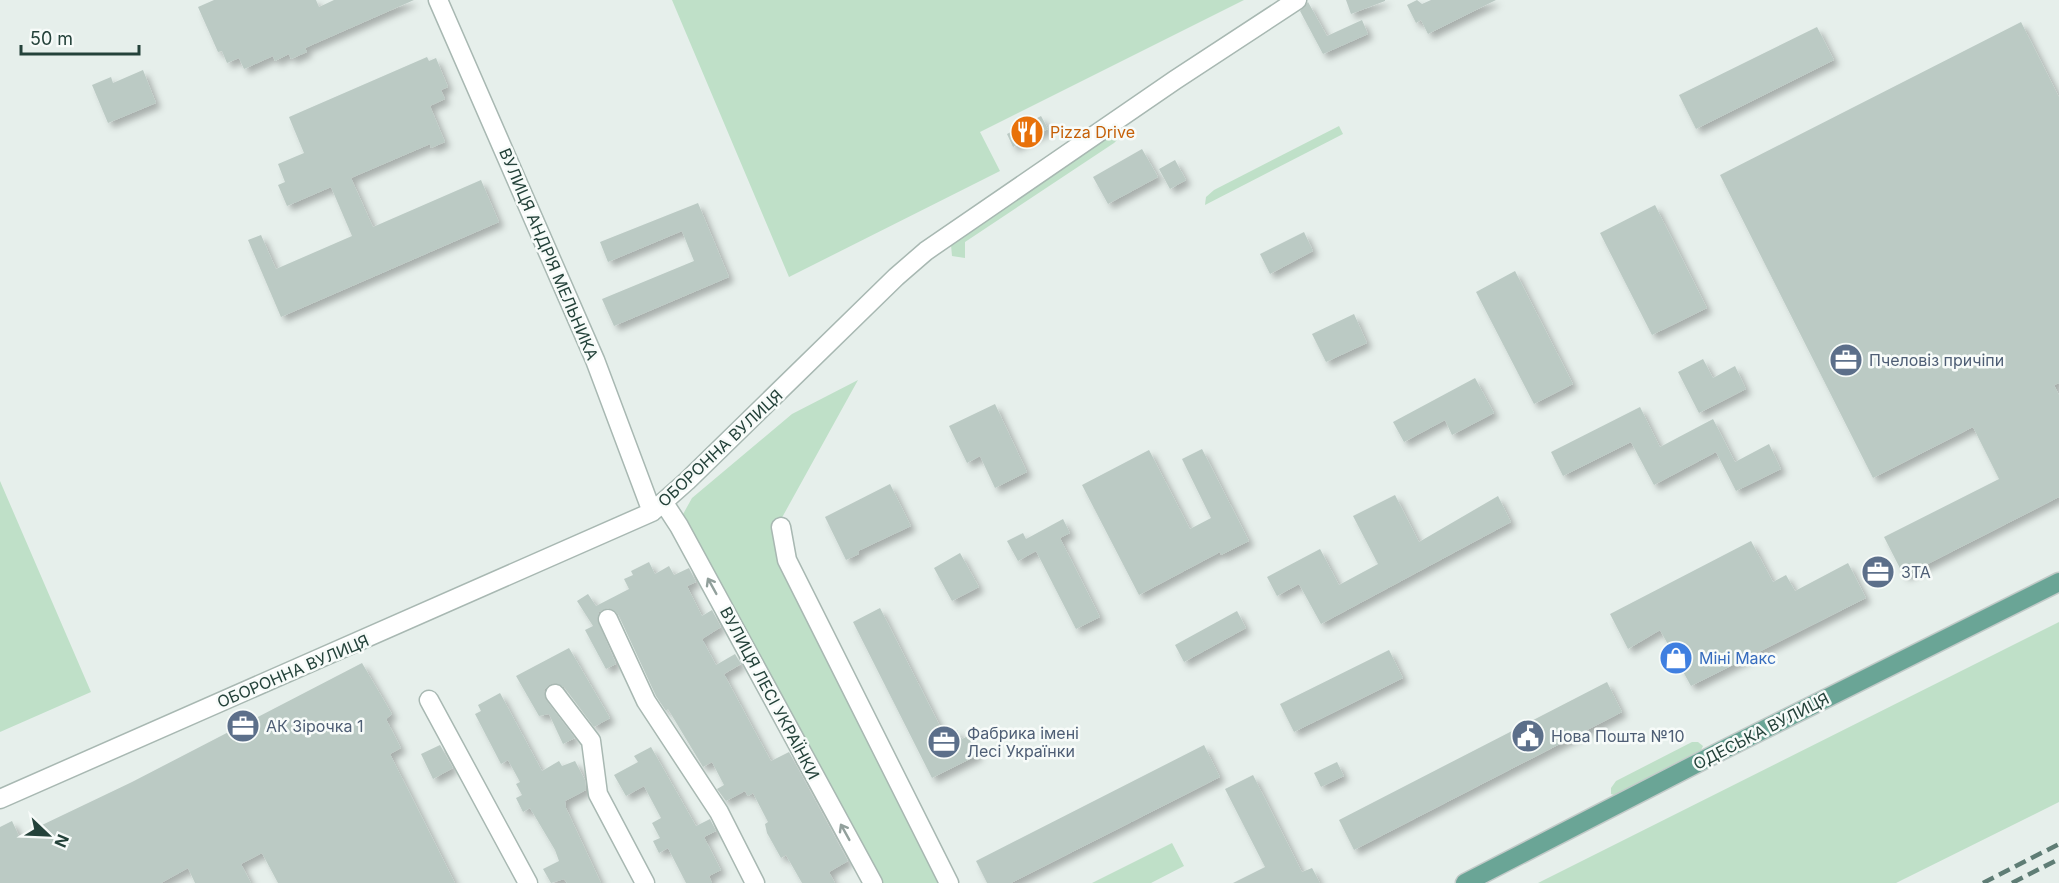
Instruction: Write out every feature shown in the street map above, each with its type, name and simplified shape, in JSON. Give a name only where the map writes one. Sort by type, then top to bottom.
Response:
[{"type":"main road","name":"ОДЕСЬКА ВУЛИЦЯ","points":[[1465,883],[1721,751],[2059,582]]},
{"type":"street","name":"ВУЛИЦЯ АНДРІЯ МЕЛЬНИКА","points":[[438,0],[658,508]]},
{"type":"street","name":"ОБОРОННА ВУЛИЦЯ","points":[[0,799],[658,508],[896,277],[926,251],[1297,0]]},
{"type":"street","name":"ВУЛИЦЯ ЛЕСІ УКРАЇНКИ","points":[[658,508],[679,526],[873,883]]},
{"type":"street","points":[[782,527],[787,560],[949,883]]},
{"type":"street","points":[[608,619],[646,701],[719,812],[755,883]]},
{"type":"street","points":[[555,694],[591,741],[601,801],[645,883]]},
{"type":"street","points":[[429,700],[528,883]]},
{"type":"green space","points":[[672,0],[1244,0],[980,132],[1000,171],[789,277]]},
{"type":"green space","points":[[1339,126],[1343,134],[1205,205],[1206,197],[1214,190]]},
{"type":"green space","points":[[1118,130],[1119,138],[1114,143],[965,242],[965,258],[952,256],[951,245]]},
{"type":"green space","points":[[858,380],[779,523],[943,883],[878,883],[682,516],[692,498],[792,414]]},
{"type":"green space","points":[[0,481],[91,692],[0,732]]},
{"type":"green space","points":[[2059,622],[2059,802],[1896,883],[1538,883]]},
{"type":"green space","points":[[1692,742],[1698,742],[1703,746],[1701,750],[1614,795],[1611,794],[1611,788],[1616,781]]},
{"type":"green space","points":[[1172,843],[1184,866],[1151,883],[1092,883]]},
{"type":"building","points":[[214,0],[316,0],[319,7],[334,0],[414,0],[305,48],[307,52],[291,59],[289,54],[275,61],[273,56],[244,69],[239,58],[227,63],[222,51],[218,52],[198,7]]},
{"type":"building","points":[[1346,0],[1385,0],[1385,1],[1351,14]]},
{"type":"building","points":[[1417,0],[1422,4],[1431,0],[1496,0],[1428,34],[1421,20],[1416,23],[1407,5]]},
{"type":"building","points":[[1308,2],[1327,36],[1362,20],[1368,34],[1323,54],[1300,11]]},
{"type":"building","points":[[2021,22],[2059,97],[2059,383],[2054,385],[2059,395],[2059,497],[1904,576],[1884,537],[1999,479],[1973,427],[1873,478],[1720,175]]},
{"type":"building","points":[[1817,27],[1834,60],[1696,129],[1679,95]]},
{"type":"building","points":[[427,57],[429,61],[436,58],[448,87],[441,90],[445,99],[430,106],[445,142],[431,148],[430,144],[351,178],[373,227],[481,180],[499,222],[281,317],[248,240],[261,235],[276,269],[352,236],[331,187],[287,206],[278,185],[285,182],[278,164],[304,153],[289,117]]},
{"type":"building","points":[[143,70],[156,103],[108,123],[92,85],[111,77],[113,83]]},
{"type":"building","name":"Pizza Drive","points":[[1041,116],[1048,129],[1013,147],[1007,134]]},
{"type":"building","points":[[1142,149],[1158,177],[1108,204],[1093,177]]},
{"type":"building","points":[[1175,160],[1186,180],[1170,189],[1159,169]]},
{"type":"building","points":[[698,203],[729,277],[614,326],[602,299],[694,261],[682,231],[608,262],[600,242]]},
{"type":"building","points":[[1655,205],[1707,308],[1652,335],[1600,233]]},
{"type":"building","points":[[1304,232],[1313,251],[1270,274],[1260,254]]},
{"type":"building","points":[[1515,271],[1573,384],[1534,404],[1476,292]]},
{"type":"building","points":[[1354,314],[1367,343],[1326,362],[1312,334]]},
{"type":"building","points":[[1703,359],[1713,378],[1735,366],[1746,389],[1699,413],[1678,372]]},
{"type":"building","points":[[1475,378],[1494,413],[1452,435],[1445,420],[1404,442],[1393,422]]},
{"type":"building","points":[[995,404],[1027,472],[995,488],[980,456],[967,463],[949,426]]},
{"type":"building","points":[[1640,407],[1660,447],[1713,419],[1735,462],[1769,444],[1781,469],[1736,491],[1716,452],[1654,485],[1631,442],[1563,476],[1551,452]]},
{"type":"building","points":[[1202,449],[1249,541],[1221,555],[1220,552],[1139,595],[1082,485],[1149,450],[1190,529],[1211,518],[1182,459]]},
{"type":"building","points":[[890,484],[911,526],[858,551],[859,554],[846,560],[825,517]]},
{"type":"building","points":[[1395,495],[1419,542],[1498,496],[1511,522],[1321,624],[1299,584],[1277,596],[1267,577],[1320,549],[1339,585],[1378,564],[1353,516]]},
{"type":"building","points":[[1063,519],[1070,533],[1060,538],[1100,617],[1076,629],[1036,551],[1018,561],[1007,541],[1023,533],[1026,539]]},
{"type":"building","points":[[1751,541],[1773,582],[1786,575],[1795,591],[1848,563],[1866,598],[1691,686],[1660,630],[1628,649],[1610,614]]},
{"type":"building","points":[[960,553],[979,587],[952,601],[934,568]]},
{"type":"building","points":[[649,562],[655,574],[669,566],[674,575],[689,568],[696,582],[687,586],[702,616],[712,610],[721,627],[702,639],[716,665],[735,654],[741,664],[724,674],[754,730],[771,761],[789,752],[848,861],[829,872],[835,883],[802,883],[786,855],[781,858],[767,833],[765,824],[768,822],[753,793],[748,796],[745,791],[726,801],[717,789],[724,785],[712,762],[703,767],[668,709],[666,711],[656,696],[618,614],[608,608],[599,612],[597,619],[616,664],[606,669],[585,630],[593,626],[577,601],[588,594],[596,606],[629,589],[624,579],[633,575],[631,571]]},
{"type":"building","points":[[880,608],[945,736],[957,730],[962,739],[968,736],[978,755],[932,778],[853,622]]},
{"type":"building","points":[[1237,611],[1246,628],[1184,662],[1175,645]]},
{"type":"building","points":[[569,648],[610,718],[594,727],[564,687],[554,683],[549,685],[544,690],[546,700],[575,738],[563,744],[549,714],[539,716],[516,676]]},
{"type":"building","points":[[1389,650],[1403,678],[1294,732],[1280,704]]},
{"type":"building","points":[[362,663],[392,714],[386,719],[401,748],[390,754],[455,883],[278,883],[262,853],[241,864],[251,883],[195,883],[188,868],[161,883],[0,883],[0,827],[12,821],[19,836],[132,782]]},
{"type":"building","points":[[1607,682],[1622,712],[1354,850],[1339,820]]},
{"type":"building","points":[[500,693],[542,771],[559,761],[562,766],[575,761],[585,780],[586,790],[565,801],[566,808],[601,883],[567,883],[564,879],[551,883],[543,869],[559,861],[555,850],[530,808],[523,812],[516,798],[522,795],[516,784],[520,782],[508,760],[501,764],[475,714],[481,711],[478,705]]},
{"type":"building","points":[[440,745],[453,768],[433,779],[421,754]]},
{"type":"building","points":[[1204,745],[1220,777],[1011,883],[987,883],[976,861]]},
{"type":"building","points":[[651,747],[696,826],[710,819],[716,831],[704,837],[721,870],[709,876],[712,883],[686,883],[668,848],[659,853],[653,841],[660,838],[652,823],[661,818],[644,786],[626,796],[614,775],[638,762],[634,756]]},
{"type":"building","points":[[1337,762],[1344,776],[1321,787],[1314,773]]},
{"type":"building","points":[[1253,775],[1302,872],[1312,868],[1320,883],[1233,883],[1265,867],[1225,789]]},
{"type":"railway","points":[[1983,883],[2059,844]]},
{"type":"railway","points":[[2012,883],[2059,859]]},
{"type":"place","name":"Pizza Drive","points":[[1027,132]]},
{"type":"place","name":"Пчеловіз причіпи","points":[[1846,360]]},
{"type":"place","name":"ЗТА","points":[[1878,572]]},
{"type":"place","name":"Міні Макс","points":[[1676,658]]},
{"type":"place","name":"АК Зірочка 1","points":[[243,726]]},
{"type":"place","name":"Нова Пошта №10","points":[[1528,736]]},
{"type":"place","name":"Фабрика імені Лесі Українки","points":[[944,742]]}]
